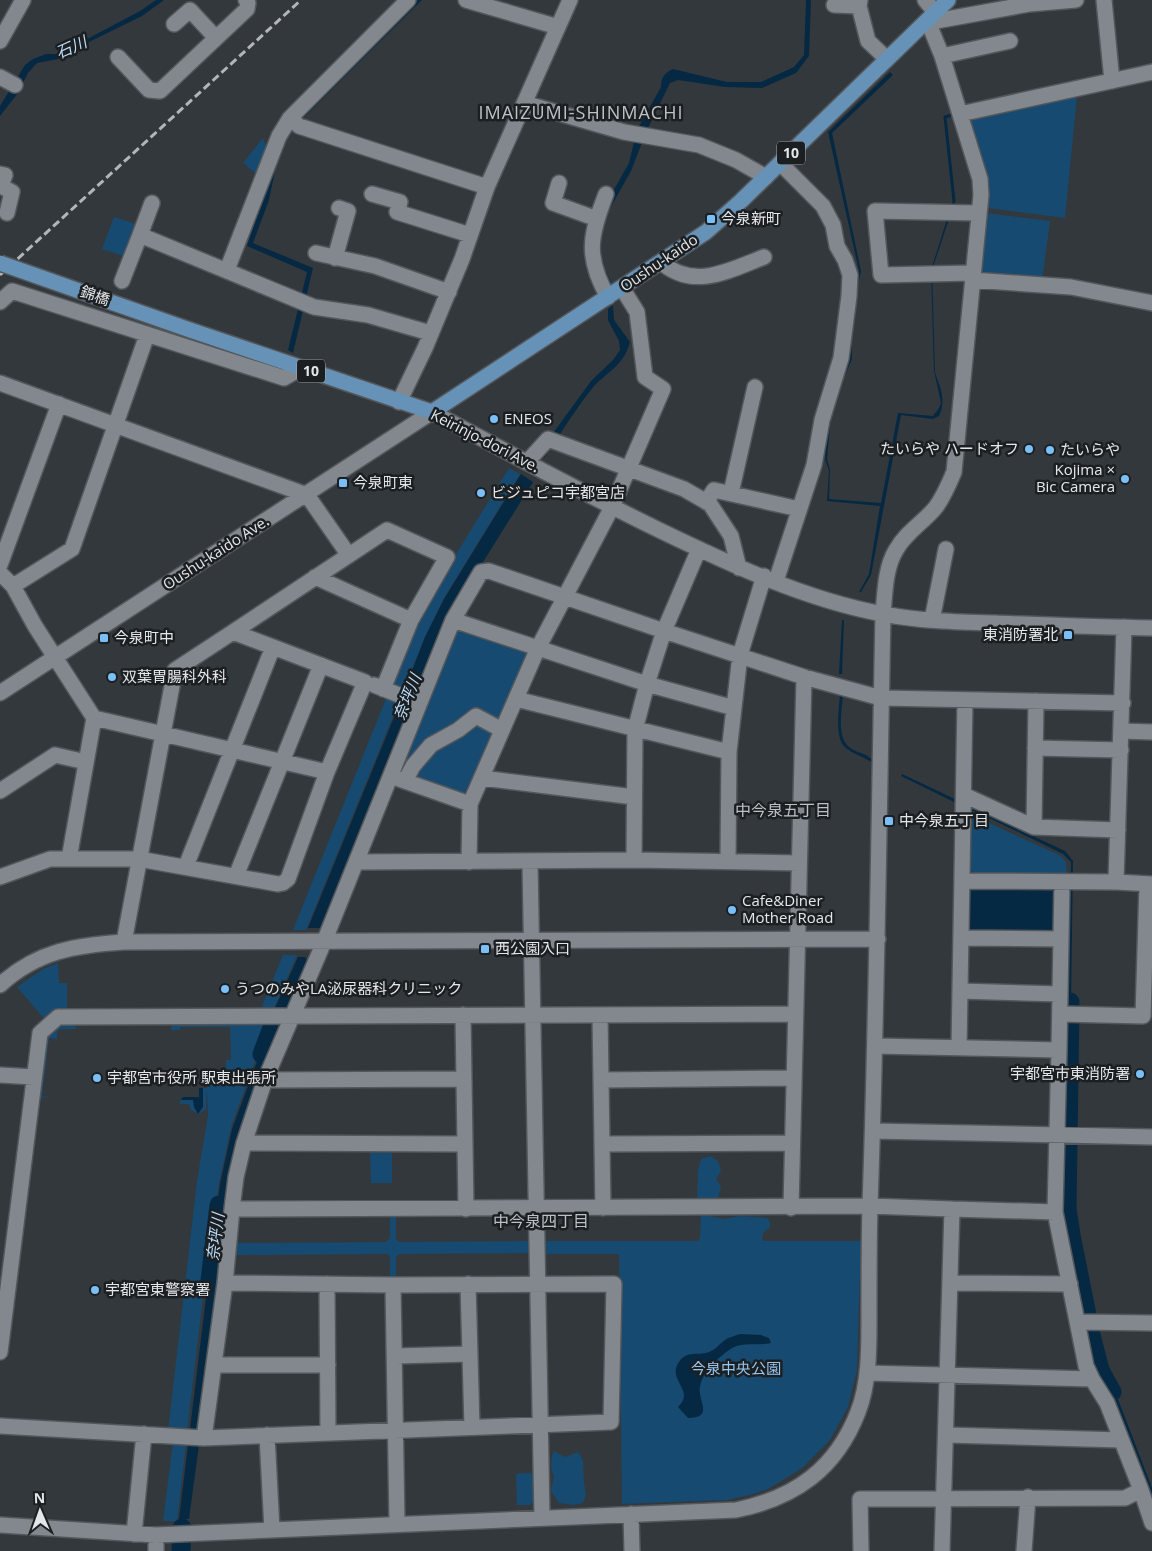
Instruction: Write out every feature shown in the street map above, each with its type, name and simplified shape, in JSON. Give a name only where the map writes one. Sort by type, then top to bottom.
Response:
[{"type":"main road","name":"Oushu-kaido","points":[[432,412],[706,232],[766,177],[948,0]]},
{"type":"main road","name":"錦橋","points":[[0,263],[190,330]]},
{"type":"main road","name":"Keirinjo-dori Ave.","points":[[190,330],[432,412]]},
{"type":"street","points":[[0,41],[23,0]]},
{"type":"street","points":[[118,57],[148,90],[160,91],[247,9],[248,3],[246,0]]},
{"type":"street","points":[[227,270],[279,136],[290,118],[408,0]]},
{"type":"street","points":[[466,0],[558,27]]},
{"type":"street","points":[[399,402],[425,348],[448,292],[487,187],[570,0]]},
{"type":"street","points":[[0,1525],[156,1535],[736,1510],[758,1505],[782,1496],[809,1481],[830,1461],[845,1440],[859,1410],[867,1373],[878,939],[883,614],[887,573],[896,550],[916,526],[936,507],[946,491],[954,472],[981,195],[980,179],[942,56],[931,30],[930,17],[925,0]]},
{"type":"street","points":[[930,17],[1076,0]]},
{"type":"street","points":[[1104,0],[1112,81]]},
{"type":"street","points":[[834,5],[859,3],[868,41],[887,59]]},
{"type":"street","points":[[174,24],[190,10],[216,38]]},
{"type":"street","points":[[942,56],[1010,41]]},
{"type":"street","points":[[960,114],[1152,72]]},
{"type":"street","points":[[0,77],[15,85]]},
{"type":"street","points":[[524,103],[624,132],[646,134],[699,145],[736,160],[766,177]]},
{"type":"street","points":[[290,118],[300,126],[487,187]]},
{"type":"street","points":[[728,862],[729,752],[740,655],[799,509],[814,465],[822,420],[841,358],[849,296],[850,275],[845,260],[837,246],[833,225],[823,206],[780,163]]},
{"type":"street","points":[[0,174],[5,175],[1,186],[12,192],[7,213]]},
{"type":"street","points":[[559,184],[552,203],[597,219]]},
{"type":"street","points":[[372,194],[400,202],[397,212],[470,235]]},
{"type":"street","points":[[469,862],[470,804],[538,648],[612,506],[663,389],[645,377],[637,312],[596,274],[591,247],[597,219],[606,194]]},
{"type":"street","points":[[122,281],[152,203]]},
{"type":"street","points":[[335,258],[348,210],[339,208]]},
{"type":"street","points":[[979,212],[875,211],[880,275],[973,276],[1071,288],[1152,303]]},
{"type":"street","points":[[140,235],[314,307],[368,315],[430,333]]},
{"type":"street","points":[[316,254],[375,266],[448,292]]},
{"type":"street","points":[[661,262],[682,275],[710,277],[764,257]]},
{"type":"street","points":[[0,302],[12,291],[284,378],[301,368]]},
{"type":"street","points":[[13,586],[72,549],[147,335]]},
{"type":"street","points":[[0,383],[307,495],[348,554]]},
{"type":"street","points":[[731,493],[755,387]]},
{"type":"street","points":[[0,565],[59,404]]},
{"type":"street","name":"Keirinjo-dori Ave.","points":[[432,412],[699,549],[739,568],[812,594],[883,614],[932,620],[1152,628]]},
{"type":"street","name":"Oushu-kaido Ave.","points":[[0,693],[432,412]]},
{"type":"street","points":[[527,462],[548,439],[684,489],[710,504],[732,536],[739,568]]},
{"type":"street","points":[[706,502],[714,490],[799,509]]},
{"type":"street","points":[[124,942],[175,670],[234,632],[314,576],[387,530],[447,557],[411,620],[382,689]]},
{"type":"street","points":[[932,620],[946,548]]},
{"type":"street","points":[[634,860],[635,730],[664,631],[699,549]]},
{"type":"street","points":[[196,1437],[214,1365],[236,1177],[244,1144],[265,1080],[324,942],[453,620],[481,572],[489,571],[804,677],[881,698],[1122,703]]},
{"type":"street","points":[[0,573],[13,586],[55,658],[94,718],[69,859]]},
{"type":"street","points":[[314,576],[411,620]]},
{"type":"street","points":[[453,620],[647,684],[734,708]]},
{"type":"street","points":[[1116,882],[1124,627]]},
{"type":"street","points":[[234,632],[420,703]]},
{"type":"street","points":[[186,866],[273,647]]},
{"type":"street","points":[[236,876],[321,665]]},
{"type":"street","points":[[791,1208],[804,677]]},
{"type":"street","points":[[1,876],[50,859],[140,859],[278,884],[284,883],[288,879],[327,772],[365,682]]},
{"type":"street","points":[[516,699],[729,752]]},
{"type":"street","points":[[959,1048],[965,700]]},
{"type":"street","points":[[1034,828],[1036,701]]},
{"type":"street","points":[[405,782],[413,766],[431,745],[458,730],[476,716],[502,730]]},
{"type":"street","points":[[94,718],[327,772]]},
{"type":"street","points":[[1121,731],[1152,732]]},
{"type":"street","points":[[1035,748],[1121,750]]},
{"type":"street","points":[[0,791],[55,755],[86,762]]},
{"type":"street","points":[[390,776],[470,804]]},
{"type":"street","points":[[482,778],[634,797]]},
{"type":"street","points":[[963,802],[1034,828],[1118,830]]},
{"type":"street","points":[[356,862],[634,860],[799,862]]},
{"type":"street","points":[[530,862],[542,1518]]},
{"type":"street","points":[[962,881],[1150,884],[1143,1016],[1060,1014]]},
{"type":"street","points":[[1062,882],[1055,1212],[1086,1366],[1107,1403],[1152,1523]]},
{"type":"street","points":[[961,938],[1061,939]]},
{"type":"street","points":[[0,985],[39,958],[60,950],[92,944],[124,942],[878,939]]},
{"type":"street","points":[[960,991],[1060,994]]},
{"type":"street","points":[[0,1352],[7,1230],[40,1034],[58,1017],[795,1014]]},
{"type":"street","points":[[463,1015],[466,1209]]},
{"type":"street","points":[[600,1015],[603,1208]]},
{"type":"street","points":[[875,1046],[1059,1050]]},
{"type":"street","points":[[0,1075],[34,1077]]},
{"type":"street","points":[[601,1080],[793,1078]]},
{"type":"street","points":[[265,1080],[464,1079]]},
{"type":"street","points":[[873,1131],[1152,1137]]},
{"type":"street","points":[[602,1144],[792,1143]]},
{"type":"street","points":[[244,1144],[465,1144]]},
{"type":"street","points":[[232,1209],[791,1208],[870,1206],[1055,1212]]},
{"type":"street","points":[[942,1551],[952,1209]]},
{"type":"street","points":[[0,1426],[196,1437],[611,1422],[614,1284],[393,1285],[225,1283]]},
{"type":"street","points":[[950,1283],[1070,1284]]},
{"type":"street","points":[[327,1284],[328,1432]]},
{"type":"street","points":[[468,1284],[472,1427]]},
{"type":"street","points":[[393,1285],[397,1430],[397,1524]]},
{"type":"street","points":[[1078,1322],[1152,1322]]},
{"type":"street","points":[[395,1356],[470,1354]]},
{"type":"street","points":[[214,1365],[328,1364]]},
{"type":"street","points":[[867,1373],[1092,1379]]},
{"type":"street","points":[[134,1534],[144,1434]]},
{"type":"street","points":[[267,1435],[272,1530]]},
{"type":"street","points":[[946,1435],[1121,1440]]},
{"type":"street","points":[[862,1551],[860,1499],[1125,1498],[1141,1490]]},
{"type":"street","points":[[1024,1551],[1028,1497]]},
{"type":"street","points":[[631,1514],[632,1551]]},
{"type":"street","points":[[156,1535],[156,1551]]},
{"type":"green space","points":[[1077,96],[1065,218],[988,208],[988,176],[970,117]]},
{"type":"green space","points":[[263,138],[266,146],[259,176],[243,163]]},
{"type":"green space","points":[[986,213],[1050,221],[1042,281],[979,276]]},
{"type":"green space","points":[[114,217],[136,224],[124,256],[102,249]]},
{"type":"green space","points":[[509,468],[520,474],[444,598],[425,637],[405,686],[419,692],[412,710],[398,704],[306,930],[293,930],[414,629],[428,600]]},
{"type":"green space","points":[[462,629],[528,650],[531,656],[501,724],[476,712],[403,774],[401,763],[455,632]]},
{"type":"green space","points":[[474,722],[494,734],[462,798],[409,779],[425,755]]},
{"type":"green space","points":[[972,815],[1061,856],[1066,862],[1067,876],[975,874],[970,869]]},
{"type":"green space","points":[[283,955],[297,955],[273,1011],[260,1011]]},
{"type":"green space","points":[[58,963],[59,983],[67,983],[67,1016],[47,1022],[17,987],[43,969]]},
{"type":"green space","points":[[270,1021],[232,1124],[219,1183],[213,1230],[227,1232],[223,1266],[207,1264],[187,1432],[168,1431],[197,1181],[208,1115],[207,1090],[206,1109],[199,1114],[191,1110],[189,1104],[180,1104],[180,1100],[194,1100],[194,1107],[198,1113],[203,1107],[203,1088],[207,1088],[207,1078],[217,1078],[217,1069],[226,1069],[226,1060],[231,1060],[230,1027],[180,1027],[180,1030],[171,1030],[171,1027],[173,1024],[230,1024]]},
{"type":"green space","points":[[61,1025],[75,1025],[76,1029],[60,1029],[57,1032],[57,1039],[49,1038],[42,1096],[50,1097],[40,1098],[47,1037]]},
{"type":"green space","points":[[370,1153],[392,1153],[392,1183],[371,1183]]},
{"type":"green space","points":[[710,1156],[718,1161],[721,1171],[716,1179],[721,1186],[717,1202],[705,1203],[697,1197],[698,1171],[701,1159]]},
{"type":"green space","points":[[388,1213],[396,1216],[396,1239],[399,1242],[532,1241],[532,1253],[399,1254],[396,1257],[396,1277],[398,1279],[390,1278],[390,1257],[388,1254],[234,1256],[236,1241],[238,1243],[386,1242],[390,1238],[390,1216]]},
{"type":"green space","name":"今泉中央公園","points":[[701,1213],[709,1213],[709,1216],[724,1219],[740,1216],[767,1218],[770,1222],[770,1228],[762,1236],[763,1241],[861,1241],[857,1370],[848,1407],[830,1440],[801,1469],[768,1489],[727,1500],[622,1504],[619,1254],[546,1254],[546,1241],[698,1241],[700,1238]]},
{"type":"green space","points":[[173,1442],[186,1443],[177,1521],[163,1521]]},
{"type":"green space","points":[[554,1451],[565,1457],[578,1452],[583,1460],[586,1494],[583,1503],[573,1505],[559,1503],[551,1491],[554,1476],[551,1460]]},
{"type":"green space","points":[[530,1473],[534,1476],[535,1498],[530,1505],[517,1505],[516,1474]]},
{"type":"shaded area","points":[[156,0],[164,0],[142,16],[91,41],[64,58],[37,63],[28,73],[18,93],[0,116],[0,106],[25,65],[33,59],[46,54],[57,54],[72,47],[140,11]]},
{"type":"shaded area","points":[[418,0],[422,0],[287,134],[277,161],[269,200],[253,243],[313,268],[293,353],[288,350],[307,272],[247,246],[284,133]]},
{"type":"shaded area","points":[[806,0],[811,0],[809,56],[796,73],[762,88],[725,87],[678,80],[670,83],[646,132],[631,171],[609,210],[601,233],[602,263],[612,284],[607,287],[595,252],[607,202],[629,163],[637,130],[661,87],[664,76],[673,69],[727,82],[761,82],[794,67],[804,55]]},
{"type":"shaded area","points":[[890,72],[893,75],[832,133],[861,271],[853,300],[852,359],[832,405],[827,459],[830,470],[829,499],[881,503],[898,413],[933,416],[939,408],[941,403],[934,371],[931,270],[948,216],[950,216],[932,270],[935,373],[941,389],[942,405],[939,416],[933,419],[901,415],[871,575],[861,592],[859,592],[869,574],[880,506],[827,501],[829,471],[825,459],[829,404],[849,358],[851,299],[859,271],[828,132]]},
{"type":"shaded area","points":[[613,305],[614,320],[630,342],[627,351],[619,364],[585,398],[544,458],[538,454],[591,381],[613,360],[620,350],[619,341],[608,320],[608,309]]},
{"type":"shaded area","points":[[521,474],[533,482],[455,607],[419,691],[406,686],[425,637],[444,599]]},
{"type":"shaded area","points":[[842,620],[844,620],[842,674],[839,674]]},
{"type":"shaded area","points":[[840,695],[843,695],[841,728],[844,740],[852,749],[868,756],[867,759],[842,744],[838,723]]},
{"type":"shaded area","points":[[399,705],[411,710],[325,926],[321,928],[308,928]]},
{"type":"shaded area","points":[[902,774],[957,800],[956,803],[901,776]]},
{"type":"shaded area","points":[[982,812],[1065,851],[1073,861],[1071,1002],[1068,1002],[1071,862],[1063,854],[981,814]]},
{"type":"shaded area","points":[[971,885],[1050,886],[1056,893],[1056,929],[1050,934],[971,934],[965,927],[965,890]]},
{"type":"shaded area","points":[[298,957],[305,957],[310,964],[287,1010],[274,1010]]},
{"type":"shaded area","points":[[269,1029],[283,1029],[226,1231],[214,1229],[220,1184],[232,1129]]},
{"type":"shaded area","points":[[1068,1031],[1070,1031],[1068,1113],[1065,1113]]},
{"type":"shaded area","points":[[199,1088],[203,1088],[203,1107],[198,1114],[193,1100],[181,1100],[183,1097],[199,1097]]},
{"type":"shaded area","points":[[1067,1153],[1070,1153],[1069,1210],[1088,1311],[1085,1311],[1067,1210]]},
{"type":"shaded area","points":[[210,1265],[223,1267],[189,1519],[179,1519]]},
{"type":"shaded area","points":[[1089,1332],[1092,1332],[1099,1368],[1119,1402],[1152,1488],[1152,1497],[1115,1401],[1096,1368]]},
{"type":"shaded area","points":[[740,1334],[761,1335],[769,1338],[771,1343],[733,1347],[720,1357],[707,1370],[700,1386],[703,1407],[701,1415],[688,1418],[678,1407],[683,1401],[684,1395],[676,1374],[679,1362],[685,1356],[691,1354],[709,1352],[727,1339]]},
{"type":"waterway","points":[[953,206],[945,117],[956,114]]},
{"type":"waterway","points":[[865,757],[871,760]]},
{"type":"waterway","points":[[968,807],[985,815]]},
{"type":"waterway","points":[[1070,1002],[1067,1209],[1091,1335],[1100,1370],[1112,1392]]},
{"type":"waterway","name":"奈坪川","points":[[262,1054],[273,1025]]},
{"type":"waterway","name":"奈坪川","points":[[209,1289],[219,1205]]},
{"type":"waterway","name":"奈坪川","points":[[181,1551],[182,1528]]},
{"type":"railway","points":[[0,275],[301,0]]},
{"type":"place","name":"今泉新町","points":[[711,219]]},
{"type":"place","name":"ENEOS","points":[[494,419]]},
{"type":"place","name":"たいらや ハードオフ","points":[[1029,449]]},
{"type":"place","name":"たいらや","points":[[1050,450]]},
{"type":"place","name":"Kojima × Bic Camera","points":[[1125,479]]},
{"type":"place","name":"今泉町東","points":[[343,483]]},
{"type":"place","name":"ビジュピコ宇都宮店","points":[[481,493]]},
{"type":"place","name":"東消防署北","points":[[1068,635]]},
{"type":"place","name":"今泉町中","points":[[104,638]]},
{"type":"place","name":"双葉胃腸科外科","points":[[112,677]]},
{"type":"place","name":"中今泉五丁目","points":[[889,821]]},
{"type":"place","name":"Cafe&Diner Mother Road","points":[[732,910]]},
{"type":"place","name":"西公園入口","points":[[485,949]]},
{"type":"place","name":"うつのみやLA泌尿器科クリニック","points":[[225,989]]},
{"type":"place","name":"宇都宮市東消防署","points":[[1140,1074]]},
{"type":"place","name":"宇都宮市役所 駅東出張所","points":[[97,1078]]},
{"type":"place","name":"宇都宮東警察署","points":[[95,1290]]},
{"type":"district","name":"IMAIZUMI-SHINMACHI","points":[[581,113]]},
{"type":"district","name":"中今泉五丁目","points":[[783,810]]},
{"type":"district","name":"中今泉四丁目","points":[[541,1221]]},
{"type":"water label","name":"石川","points":[[71,47]]}]
